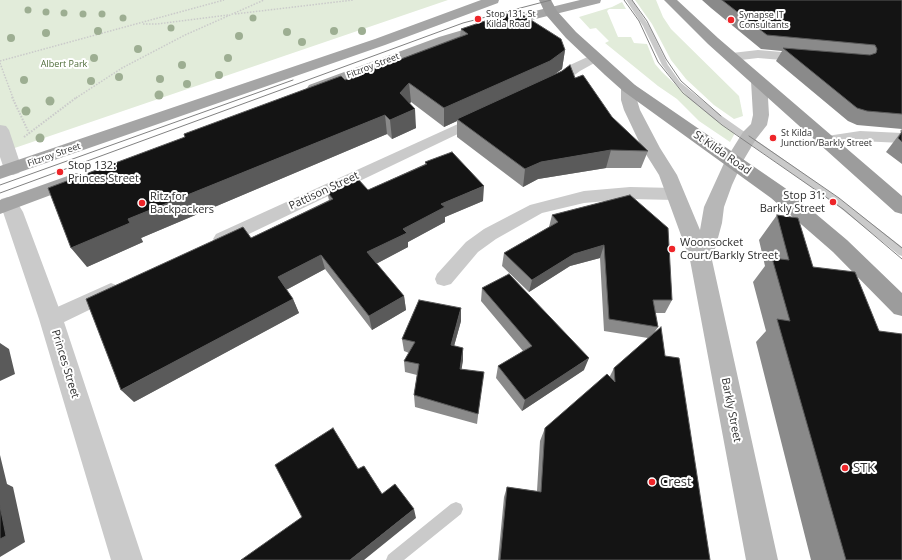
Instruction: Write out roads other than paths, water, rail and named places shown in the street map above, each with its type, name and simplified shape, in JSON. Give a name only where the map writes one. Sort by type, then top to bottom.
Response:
[{"type":"highway","points":[[670,0],[759,81],[902,206]]},
{"type":"highway","name":"St Kilda Road","points":[[548,6],[571,35],[594,58],[629,88],[778,193],[840,246],[902,306]]},
{"type":"main road","name":"Fitzroy Street","points":[[7,171],[380,42],[493,0]]},
{"type":"main road","name":"Fitzroy Street","points":[[302,93],[444,40],[548,6],[594,0]]},
{"type":"main road","name":"Barkly Street","points":[[701,260],[712,223],[716,202],[734,161],[748,138],[759,125],[761,115],[759,81]]},
{"type":"main road","name":"Barkly Street","points":[[629,88],[629,100],[632,110],[651,148],[668,175],[701,260],[762,560]]},
{"type":"main road","points":[[3,203],[12,189],[7,171]]},
{"type":"main road","points":[[3,203],[93,173]]},
{"type":"street","points":[[732,57],[758,54],[821,59]]},
{"type":"street","points":[[540,90],[559,81],[575,68],[594,58]]},
{"type":"street","name":"Pattison Street","points":[[208,246],[493,112]]},
{"type":"street","points":[[0,130],[7,171]]},
{"type":"street","points":[[827,141],[860,136],[902,138]]},
{"type":"street","points":[[444,279],[472,247],[495,231],[536,210],[561,202],[597,195],[630,193],[675,194]]},
{"type":"street","name":"Princes Street","points":[[3,203],[51,319],[127,560]]},
{"type":"street","points":[[51,319],[122,286]]},
{"type":"lane","points":[[629,0],[646,26],[665,65],[678,83],[716,116],[837,200],[902,252]]},
{"type":"lane","points":[[393,560],[456,509]]},
{"type":"tram line","points":[[0,193],[463,23],[551,0]]},
{"type":"tram line","points":[[624,0],[639,21],[658,62],[683,93],[722,125],[843,209],[902,259]]},
{"type":"tram line","points":[[632,0],[647,21],[666,59],[681,81],[721,116]]},
{"type":"tram line","points":[[0,185],[293,80]]},
{"type":"tram line","points":[[749,136],[839,198],[902,248]]},
{"type":"place","name":"Stop 131: St Kilda Road","points":[[478,19]]},
{"type":"place","name":"Synapse IT Consultants","points":[[731,20]]},
{"type":"place","name":"St Kilda Junction/Barkly Street","points":[[773,138]]},
{"type":"place","name":"Stop 132: Princes Street","points":[[60,172]]},
{"type":"place","name":"Stop 31: Barkly Street","points":[[833,202]]},
{"type":"place","name":"Ritz for Backpackers","points":[[142,203]]},
{"type":"place","name":"Woonsocket Court/Barkly Street","points":[[672,249]]},
{"type":"place","name":"STK","points":[[845,468]]},
{"type":"place","name":"Crest","points":[[652,482]]},
{"type":"park label","name":"Albert Park","points":[[64,64]]}]
